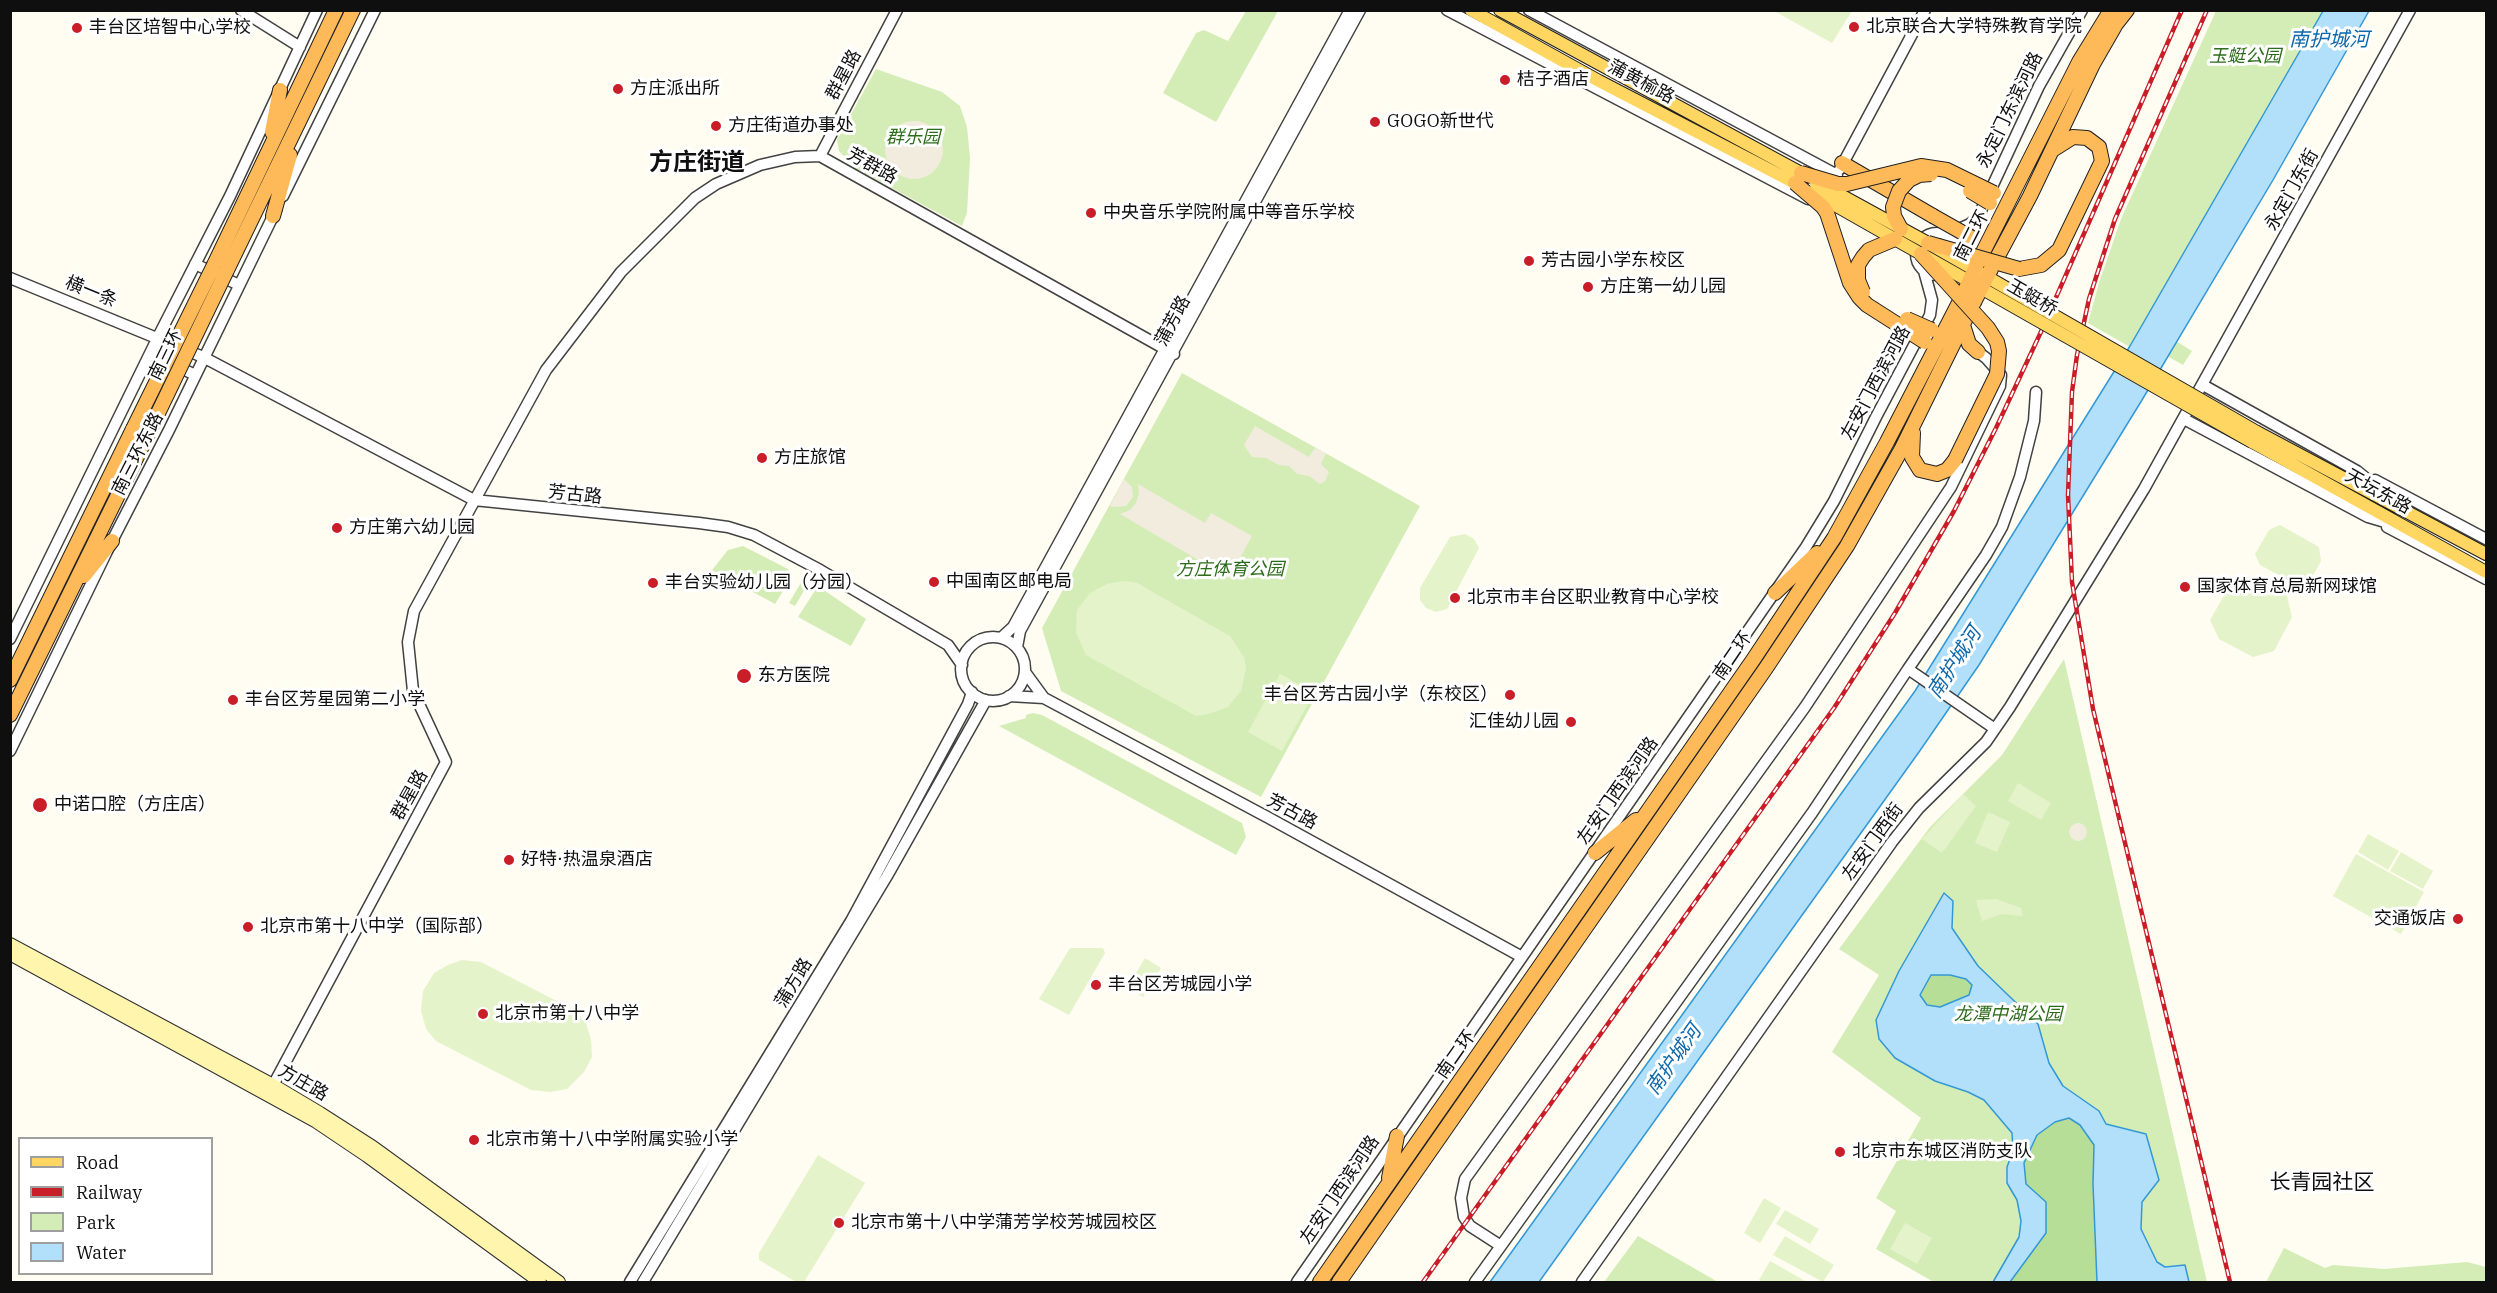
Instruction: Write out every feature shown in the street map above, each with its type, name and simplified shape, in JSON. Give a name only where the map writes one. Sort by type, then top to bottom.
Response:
[{"type":"highway","name":"南三环","points":[[10,680],[214,265],[336,10]]},
{"type":"highway","name":"南三环","points":[[10,715],[353,10]]},
{"type":"highway","name":"南二环","points":[[1339,1282],[1766,669],[1847,546],[1916,419],[1963,325],[1968,300],[1992,235],[2079,62],[2111,10]]},
{"type":"highway","name":"南二环","points":[[1984,261],[2052,150],[2093,64],[2116,24],[2127,10]]},
{"type":"highway","points":[[269,149],[280,90]]},
{"type":"highway","points":[[273,216],[298,124]]},
{"type":"highway","points":[[1920,246],[2019,269],[2041,265],[2059,250],[2102,161],[2099,147],[2087,138],[2066,140],[2052,150]]},
{"type":"highway","points":[[1798,178],[1847,184],[1921,166],[1947,170],[1992,198],[1997,219],[1992,235],[1984,242],[1972,238]]},
{"type":"highway","points":[[1840,169],[1972,238],[1980,244],[1984,261]]},
{"type":"highway","points":[[1930,359],[1928,330],[1877,304],[1860,288],[1858,269],[1869,250],[1898,234],[1894,216],[1895,199],[1903,185],[1919,175],[1930,173],[1992,198]]},
{"type":"highway","points":[[1992,198],[2022,176]]},
{"type":"highway","points":[[1798,178],[1827,213],[1836,234],[1850,284],[1859,297],[1878,312],[1929,336]]},
{"type":"highway","points":[[1916,419],[1911,449],[1916,467],[1925,473],[1936,474],[1947,470],[1955,460],[1997,374],[1999,351],[1997,342],[1988,328],[1920,246]]},
{"type":"highway","name":"南二环","points":[[1320,1282],[1650,809],[1834,538],[1948,324],[1968,300]]},
{"type":"highway","points":[[1929,336],[1948,324]]},
{"type":"highway","points":[[1963,325],[1969,344],[1978,352]]},
{"type":"highway","points":[[1947,357],[1965,351],[1978,352]]},
{"type":"highway","points":[[1775,593],[1834,538]]},
{"type":"highway","points":[[67,599],[112,541]]},
{"type":"highway","points":[[10,667],[26,647]]},
{"type":"highway","points":[[1595,853],[1650,809]]},
{"type":"highway","points":[[1388,1186],[1397,1136]]},
{"type":"main road","name":"蒲黄榆路","points":[[1471,10],[1599,81],[1798,178]]},
{"type":"main road","name":"蒲黄榆路","points":[[1500,10],[1798,178]]},
{"type":"main road","points":[[1573,77],[1599,81]]},
{"type":"main road","name":"玉蜓桥","points":[[1798,178],[2255,437]]},
{"type":"main road","name":"天坛东路","points":[[2255,437],[2487,554]]},
{"type":"main road","name":"天坛东路","points":[[2255,437],[2410,530],[2487,572]]},
{"type":"main road","name":"方庄路","points":[[10,944],[373,1147],[559,1282]]},
{"type":"main road","name":"方庄路","points":[[10,954],[271,1090],[367,1156],[540,1282]]},
{"type":"street","points":[[241,10],[300,47]]},
{"type":"street","name":"南三环东路","points":[[10,639],[125,409],[150,353],[318,10]]},
{"type":"street","name":"南三环东路","points":[[10,751],[375,10]]},
{"type":"street","name":"群星路","points":[[820,156],[897,10]]},
{"type":"street","name":"蒲芳路","points":[[1017,647],[1020,631],[1350,10]]},
{"type":"street","name":"蒲芳路","points":[[1001,638],[1013,627],[1170,352],[1360,10]]},
{"type":"street","points":[[1447,10],[1821,206],[1925,10]]},
{"type":"street","points":[[1528,10],[1840,169]]},
{"type":"street","name":"永定门东滨河路","points":[[1946,235],[1970,224],[1982,208],[2039,86],[2060,45],[2082,10]]},
{"type":"street","name":"永定门东街","points":[[2193,402],[2410,10]]},
{"type":"street","name":"芳群路","points":[[474,500],[546,370],[621,272],[695,198],[716,184],[759,165],[795,157],[820,156],[1170,352]]},
{"type":"street","points":[[1828,193],[1920,246]]},
{"type":"street","points":[[1933,233],[1946,235],[1957,247],[1956,267],[1940,275],[1924,271],[1916,259],[1920,246],[1933,233]]},
{"type":"street","points":[[195,264],[239,285]]},
{"type":"street","points":[[1956,267],[2193,402]]},
{"type":"street","name":"左安门西滨河路","points":[[1297,1282],[1775,593],[1834,501],[1930,315],[1932,300],[1924,271]]},
{"type":"street","name":"横一条","points":[[10,278],[203,357]]},
{"type":"street","points":[[167,320],[211,341]]},
{"type":"street","points":[[1501,1246],[1470,1226],[1464,1217],[1461,1198],[1465,1179],[1804,707],[1951,487],[2000,386],[2001,375],[1986,357],[1978,352]]},
{"type":"street","points":[[150,353],[195,375]]},
{"type":"street","name":"芳古路","points":[[203,357],[474,500],[699,523],[740,530],[814,567],[948,645]]},
{"type":"street","points":[[2203,385],[2357,471],[2487,539]]},
{"type":"street","points":[[1476,1282],[1913,672],[2002,527],[2012,504],[2026,454],[2034,421],[2036,392]]},
{"type":"street","points":[[2210,434],[2229,399]]},
{"type":"street","name":"左安门西街","points":[[1582,1282],[1892,842],[1919,808],[1986,742],[2065,620],[2193,402]]},
{"type":"street","points":[[125,409],[169,430]]},
{"type":"street","points":[[2184,419],[2487,579]]},
{"type":"street","points":[[2357,471],[2406,512]]},
{"type":"street","name":"群星路","points":[[271,1090],[446,762],[413,691],[408,642],[414,611],[474,500]]},
{"type":"street","points":[[2368,517],[2410,530]]},
{"type":"street","points":[[1009,696],[1021,684],[1025,672],[1023,658],[1017,647],[1001,638],[985,638],[972,646],[965,654],[962,665],[964,682],[972,692],[986,700],[1009,696],[1044,698]]},
{"type":"street","points":[[948,645],[972,646]]},
{"type":"street","points":[[948,645],[962,665]]},
{"type":"street","points":[[1025,672],[1044,698]]},
{"type":"street","points":[[1913,672],[1995,729]]},
{"type":"street","name":"蒲方路","points":[[630,1282],[851,921],[962,715],[972,692]]},
{"type":"street","name":"芳古路","points":[[1044,698],[1522,957]]},
{"type":"street","name":"蒲方路","points":[[643,1282],[870,905],[986,700]]},
{"type":"green space","points":[[1246,11],[1278,11],[1216,122],[1163,93],[1196,33],[1204,30],[1228,41]]},
{"type":"green space","points":[[1774,11],[1852,11],[1832,43]]},
{"type":"green space","name":"玉蜓公园","points":[[2216,11],[2323,11],[2145,322],[2192,351],[2183,365],[2136,338],[2130,347],[2088,323],[2121,219]]},
{"type":"green space","name":"群乐园","points":[[876,69],[942,92],[960,106],[967,127],[970,158],[967,213],[962,226],[855,168],[839,151],[837,140]]},
{"type":"green space","name":"方庄体育公园","points":[[1182,373],[1420,506],[1261,797],[1061,691],[1042,628]]},
{"type":"green space","points":[[2280,525],[2319,547],[2321,561],[2310,581],[2297,585],[2260,565],[2255,554],[2269,530]]},
{"type":"green space","points":[[1465,534],[1474,539],[1479,548],[1447,609],[1436,612],[1426,608],[1420,600],[1420,588],[1450,537]]},
{"type":"green space","points":[[743,546],[788,569],[792,577],[775,604],[712,570],[728,550]]},
{"type":"green space","points":[[2250,577],[2287,596],[2292,617],[2274,651],[2253,657],[2219,639],[2210,620],[2233,580]]},
{"type":"green space","points":[[803,579],[809,582],[795,606],[789,603]]},
{"type":"green space","points":[[1125,581],[1137,583],[1230,636],[1244,657],[1246,669],[1241,691],[1228,707],[1196,716],[1086,655],[1076,633],[1077,610],[1090,593],[1107,584]]},
{"type":"green space","points":[[818,586],[866,619],[851,646],[798,617]]},
{"type":"green space","name":"龙潭中湖公园","points":[[2064,659],[2207,1282],[1931,1282],[1876,1249],[1896,1211],[1876,1198],[1921,1118],[1832,1052],[1879,975],[1839,949],[1930,827],[2002,755]]},
{"type":"green space","points":[[1280,674],[1314,693],[1282,751],[1248,732]]},
{"type":"green space","points":[[1033,713],[1042,715],[1242,823],[1246,837],[1236,855],[999,726],[1026,718],[1026,715]]},
{"type":"green space","points":[[2018,783],[2051,803],[2041,820],[2008,801]]},
{"type":"green space","points":[[1963,794],[1976,806],[1942,853],[1922,839]]},
{"type":"green space","points":[[1988,812],[2010,822],[1997,852],[1975,843]]},
{"type":"green space","points":[[2368,834],[2399,851],[2388,870],[2358,852]]},
{"type":"green space","points":[[2401,852],[2433,871],[2423,889],[2390,871]]},
{"type":"green space","points":[[2356,854],[2424,892],[2401,934],[2333,896]]},
{"type":"green space","points":[[1996,899],[2021,908],[2022,916],[2001,914],[1982,921],[1976,900]]},
{"type":"green space","points":[[1070,948],[1103,948],[1105,953],[1069,1015],[1039,999]]},
{"type":"green space","points":[[1145,958],[1161,968],[1143,997],[1127,988]]},
{"type":"green space","points":[[462,960],[481,962],[576,1011],[586,1024],[591,1039],[592,1057],[584,1072],[567,1089],[550,1092],[531,1090],[436,1041],[426,1029],[421,1011],[423,991],[434,973]]},
{"type":"green space","points":[[1931,975],[1950,975],[1966,979],[1972,985],[1969,995],[1940,1007],[1927,1005],[1920,995]]},
{"type":"green space","points":[[2069,1118],[2080,1125],[2094,1145],[2093,1184],[2097,1282],[2010,1282],[2022,1265],[2046,1202],[2026,1184],[2024,1163],[2037,1135],[2055,1122]]},
{"type":"green space","points":[[818,1155],[865,1183],[804,1282],[796,1282],[759,1260],[759,1253]]},
{"type":"green space","points":[[1764,1198],[1781,1208],[1760,1243],[1744,1233]]},
{"type":"green space","points":[[1785,1210],[1819,1229],[1810,1244],[1776,1224]]},
{"type":"green space","points":[[1905,1223],[1932,1238],[1917,1264],[1890,1249]]},
{"type":"green space","points":[[1638,1236],[1718,1282],[1604,1282]]},
{"type":"green space","points":[[1785,1236],[1834,1265],[1823,1282],[1773,1255]]},
{"type":"green space","points":[[2284,1248],[2325,1268],[2333,1265],[2384,1269],[2467,1262],[2486,1267],[2486,1282],[2266,1282]]},
{"type":"green space","points":[[1770,1261],[1807,1282],[1763,1282],[1759,1280]]},
{"type":"shaded area","points":[[908,121],[920,121],[935,129],[943,144],[943,156],[935,171],[920,179],[908,179],[893,171],[885,156],[885,144],[893,129]]},
{"type":"shaded area","points":[[1255,426],[1309,457],[1315,448],[1326,453],[1321,464],[1329,472],[1325,481],[1320,484],[1309,476],[1297,474],[1289,466],[1279,465],[1266,458],[1252,457],[1244,445]]},
{"type":"shaded area","points":[[1124,479],[1132,487],[1133,497],[1126,506],[1110,506]]},
{"type":"shaded area","points":[[1138,484],[1205,523],[1211,513],[1252,536],[1229,578],[1120,514],[1130,510],[1136,503],[1139,494]]},
{"type":"shaded area","points":[[2074,823],[2082,823],[2087,828],[2085,839],[2074,841],[2069,836],[2069,828]]},
{"type":"water","name":"南护城河","points":[[2323,11],[2369,11],[2273,180],[2142,400],[1979,665],[1539,1282],[1490,1282],[1915,691],[2130,346]]},
{"type":"water","points":[[1944,893],[1953,901],[1952,928],[1978,966],[2038,1024],[2049,1063],[2063,1086],[2099,1111],[2106,1124],[2146,1134],[2159,1180],[2142,1202],[2141,1229],[2157,1262],[2165,1267],[2185,1265],[2189,1282],[2097,1282],[2093,1184],[2094,1145],[2080,1125],[2069,1118],[2055,1122],[2037,1135],[2024,1163],[2026,1184],[2046,1202],[2046,1233],[2010,1282],[1993,1282],[2019,1237],[2021,1221],[2017,1200],[2007,1183],[2007,1167],[2013,1151],[2012,1133],[1984,1100],[1935,1081],[1895,1058],[1879,1039],[1876,1020],[1899,971]],"holes":[[[1931,975],[1950,975],[1966,979],[1972,985],[1969,995],[1940,1007],[1927,1005],[1920,995]]]},
{"type":"railway","points":[[1423,1282],[1834,708],[1895,613],[1954,511],[1996,428],[2040,334],[2182,10]]},
{"type":"railway","points":[[2207,10],[2115,219],[2089,299],[2072,392],[2068,495],[2072,582],[2093,709],[2230,1282]]},
{"type":"place","name":"北京联合大学特殊教育学院","points":[[1854,27]]},
{"type":"place","name":"丰台区培智中心学校","points":[[77,28]]},
{"type":"place","name":"桔子酒店","points":[[1505,80]]},
{"type":"place","name":"方庄派出所","points":[[618,89]]},
{"type":"place","name":"GOGO新世代","points":[[1375,122]]},
{"type":"place","name":"方庄街道办事处","points":[[716,126]]},
{"type":"place","name":"中央音乐学院附属中等音乐学校","points":[[1091,213]]},
{"type":"place","name":"芳古园小学东校区","points":[[1529,261]]},
{"type":"place","name":"方庄第一幼儿园","points":[[1588,287]]},
{"type":"place","name":"方庄旅馆","points":[[762,458]]},
{"type":"place","name":"方庄第六幼儿园","points":[[337,528]]},
{"type":"place","name":"中国南区邮电局","points":[[934,582]]},
{"type":"place","name":"丰台实验幼儿园（分园）","points":[[653,583]]},
{"type":"place","name":"国家体育总局新网球馆","points":[[2185,587]]},
{"type":"place","name":"北京市丰台区职业教育中心学校","points":[[1455,598]]},
{"type":"place","name":"东方医院","points":[[744,676]]},
{"type":"place","name":"丰台区芳古园小学（东校区）","points":[[1510,695]]},
{"type":"place","name":"丰台区芳星园第二小学","points":[[233,700]]},
{"type":"place","name":"汇佳幼儿园","points":[[1571,722]]},
{"type":"place","name":"中诺口腔（方庄店）","points":[[40,805]]},
{"type":"place","name":"好特·热温泉酒店","points":[[509,860]]},
{"type":"place","name":"交通饭店","points":[[2458,919]]},
{"type":"place","name":"北京市第十八中学（国际部）","points":[[248,927]]},
{"type":"place","name":"丰台区芳城园小学","points":[[1096,985]]},
{"type":"place","name":"北京市第十八中学","points":[[483,1014]]},
{"type":"place","name":"北京市第十八中学附属实验小学","points":[[474,1140]]},
{"type":"place","name":"北京市东城区消防支队","points":[[1840,1152]]},
{"type":"place","name":"北京市第十八中学蒲芳学校芳城园校区","points":[[839,1223]]},
{"type":"district","name":"方庄街道","points":[[697,163]]},
{"type":"district","name":"长青园社区","points":[[2322,1183]]}]
